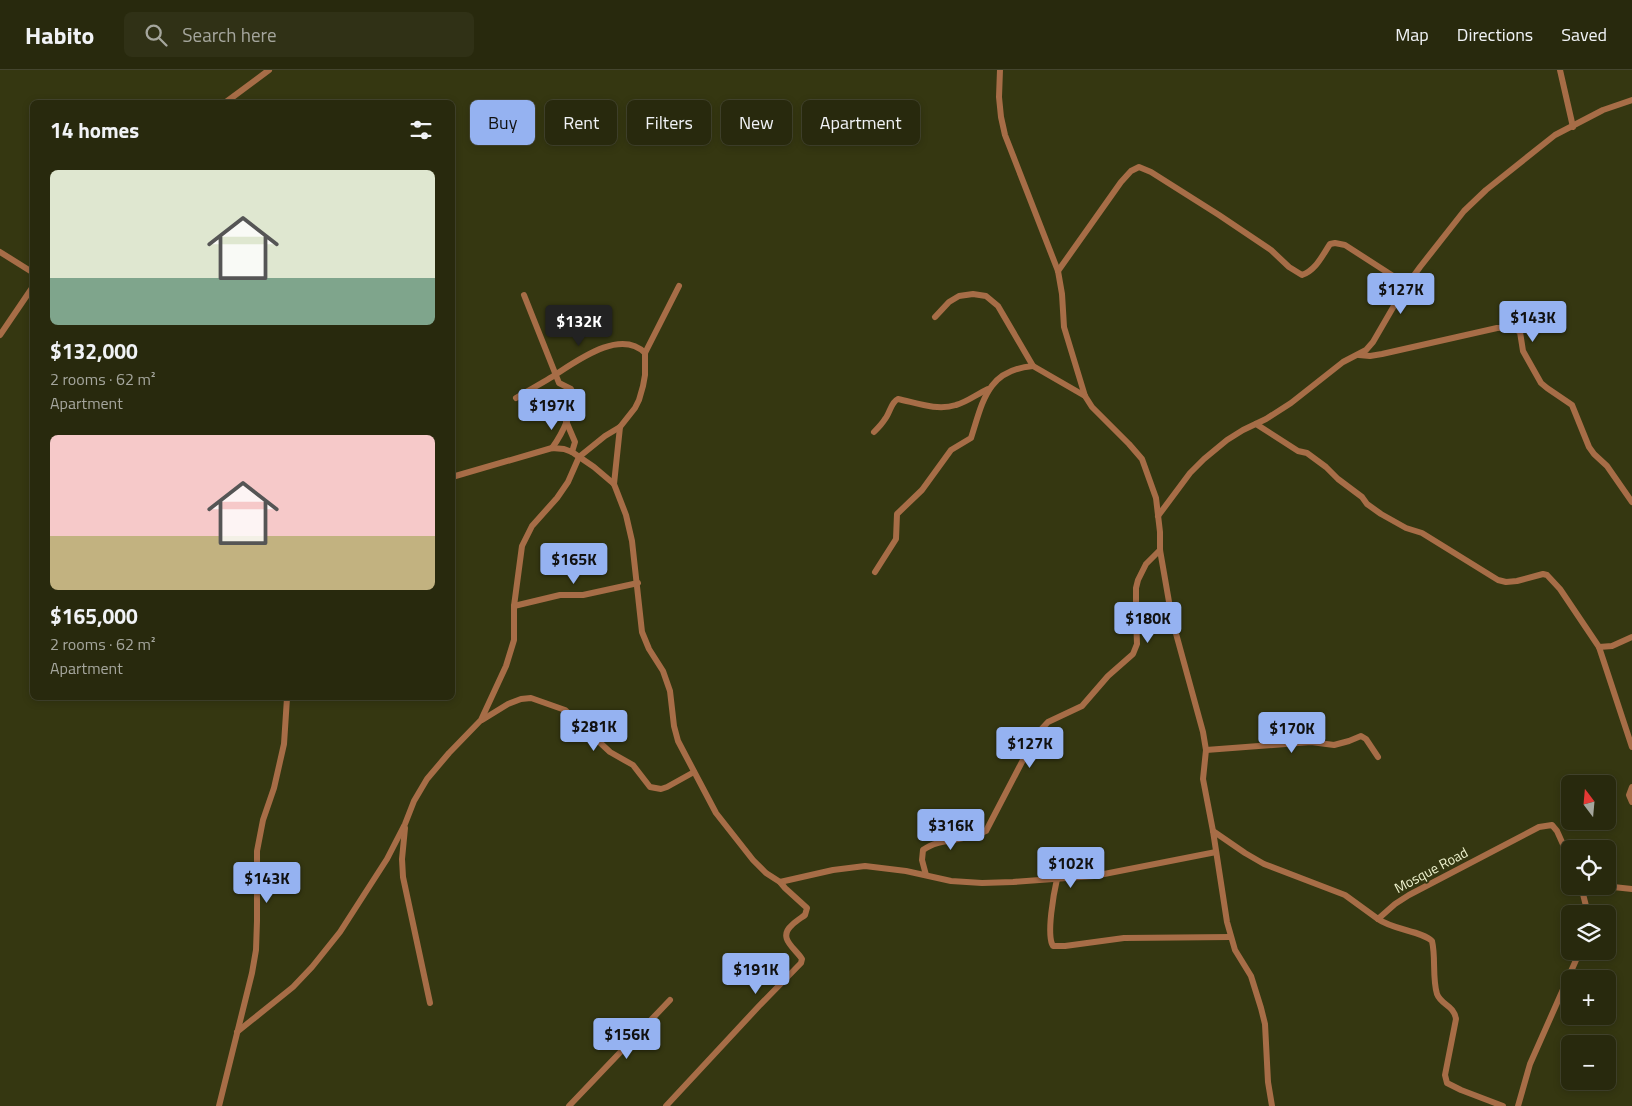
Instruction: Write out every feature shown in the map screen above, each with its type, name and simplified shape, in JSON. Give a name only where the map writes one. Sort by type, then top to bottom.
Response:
[{"type":"street","points":[[229,100],[270,70]]},
{"type":"street","points":[[1000,70],[999,97],[1005,135],[1058,272],[1062,294],[1064,327],[1085,396],[1092,408],[1142,459],[1156,498],[1160,550],[1172,619],[1203,732],[1206,750],[1203,779],[1227,922],[1235,950],[1250,976],[1261,1008],[1272,1106]]},
{"type":"street","points":[[1560,70],[1573,127]]},
{"type":"street","points":[[1158,516],[1186,478],[1204,459],[1227,440],[1291,403],[1344,362],[1359,355],[1373,342],[1407,285],[1449,229],[1486,190],[1555,135],[1604,110],[1632,100]]},
{"type":"street","points":[[1058,272],[1121,182],[1139,167],[1151,172],[1219,215],[1271,250],[1302,275],[1315,267],[1330,244],[1335,243],[1345,245],[1407,285]]},
{"type":"street","points":[[0,252],[30,271]]},
{"type":"street","points":[[481,720],[506,666],[514,640],[514,606],[522,546],[532,526],[557,498],[568,482],[579,457],[605,436],[620,427],[629,418],[639,400],[645,375],[644,353],[679,286]]},
{"type":"street","points":[[0,335],[30,291]]},
{"type":"street","points":[[935,317],[949,302],[959,296],[973,294],[986,296],[998,306],[1033,366],[1085,396]]},
{"type":"street","points":[[524,295],[559,383],[571,389],[574,397],[561,436],[552,448]]},
{"type":"street","points":[[1359,355],[1382,354],[1497,328],[1513,328],[1520,332],[1523,351],[1541,383],[1572,406],[1589,448],[1607,466],[1632,502]]},
{"type":"street","points":[[516,398],[585,356],[604,347],[616,344],[630,344],[640,348],[644,353]]},
{"type":"street","points":[[874,432],[886,419],[891,411],[893,402],[898,399],[920,405],[948,406],[964,402],[988,390],[1004,375],[1023,367],[1033,366]]},
{"type":"street","points":[[875,572],[896,540],[898,529],[897,514],[922,490],[951,450],[971,438],[978,413],[988,390]]},
{"type":"street","points":[[566,421],[574,442],[572,452]]},
{"type":"street","points":[[1256,424],[1298,451],[1307,453],[1362,497],[1367,504],[1382,514],[1406,528],[1422,533],[1498,580],[1506,582],[1516,581],[1542,574],[1547,575],[1560,589],[1599,647],[1632,747]]},
{"type":"street","points":[[620,427],[614,484],[626,515],[630,532],[638,583],[642,632],[649,649],[663,671],[670,691],[674,726],[678,741],[716,814],[753,860],[807,908],[805,915],[792,924],[786,933],[789,944],[802,959],[801,963],[666,1106]]},
{"type":"street","points":[[455,476],[552,448],[564,448],[594,467],[614,484]]},
{"type":"street","points":[[926,875],[922,860],[923,850],[933,845],[978,834],[986,830],[1036,735],[1048,722],[1082,706],[1108,676],[1133,654],[1137,644],[1136,588],[1138,580],[1146,564],[1160,550]]},
{"type":"street","points":[[514,606],[560,595],[583,596],[638,583]]},
{"type":"street","points":[[1599,647],[1612,646],[1632,637]]},
{"type":"street","points":[[237,1032],[293,988],[312,967],[340,932],[387,859],[405,824],[414,801],[427,779],[481,720],[508,704],[521,699],[531,698],[565,710],[610,752],[633,765],[650,786],[661,789],[694,772]]},
{"type":"street","points":[[219,1106],[256,950],[256,851],[284,744],[288,700]]},
{"type":"street","points":[[1206,750],[1311,742],[1334,745],[1361,736],[1366,739],[1378,757]]},
{"type":"street","points":[[1632,787],[1629,795],[1632,802]]},
{"type":"street","points":[[405,824],[402,858],[403,877],[430,1004]]},
{"type":"street","name":"Mosque Road","points":[[1378,919],[1409,895],[1539,827],[1552,825],[1561,840]]},
{"type":"street","points":[[1213,831],[1264,864],[1345,895],[1388,926],[1426,937],[1432,941],[1437,992],[1441,1000],[1453,1010],[1456,1019],[1445,1075],[1447,1083],[1503,1106]]},
{"type":"street","points":[[780,882],[833,870],[865,866],[926,875],[950,881],[982,883],[1057,879],[1094,876],[1216,852]]},
{"type":"street","points":[[1057,879],[1052,901],[1050,938],[1052,946],[1124,938],[1230,937]]},
{"type":"street","points":[[1616,887],[1632,888]]},
{"type":"street","points":[[1518,1106],[1530,1064],[1576,960]]},
{"type":"street","points":[[569,1106],[670,1000]]}]
